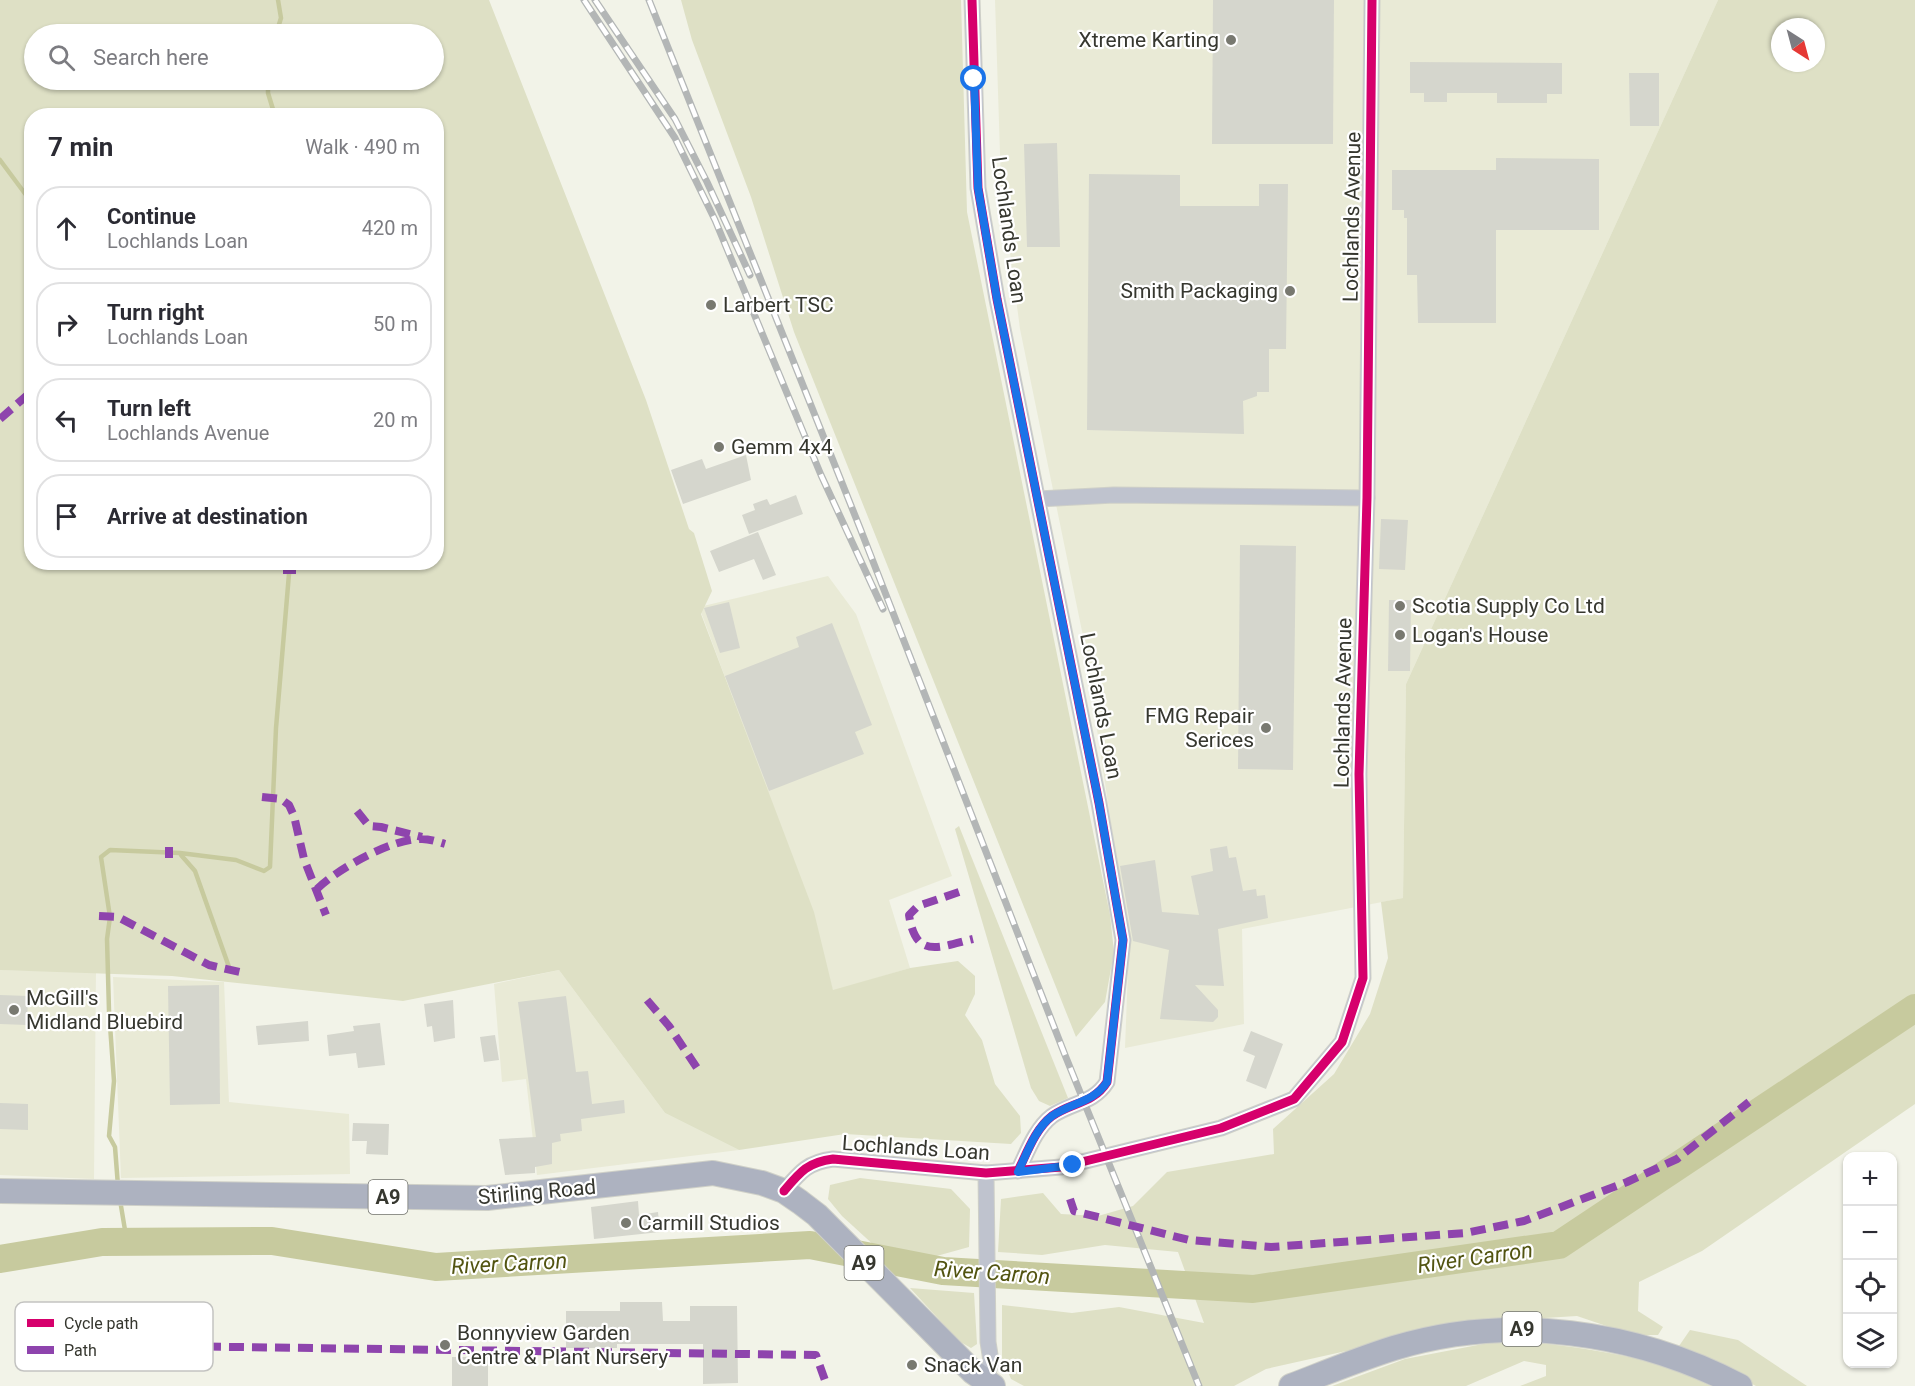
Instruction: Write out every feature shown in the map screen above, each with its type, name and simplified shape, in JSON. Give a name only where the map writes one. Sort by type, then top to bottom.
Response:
[{"type":"main road","name":"Stirling Road","points":[[0,1191],[488,1198],[713,1173],[762,1183],[784,1191],[817,1215],[973,1372],[990,1384]]},
{"type":"main road","name":"A9","points":[[1291,1386],[1395,1348],[1462,1335],[1521,1329],[1579,1334],[1637,1344],[1700,1365],[1740,1386]]},
{"type":"street","name":"Lochlands Loan","points":[[784,1191],[805,1167],[815,1161],[833,1159],[986,1173],[1018,1172],[1038,1131],[1052,1116],[1099,1094],[1107,1082],[1123,940],[1099,803],[997,299],[978,188],[972,0]]},
{"type":"street","name":"Lochlands Avenue","points":[[1018,1172],[1061,1167],[1221,1128],[1294,1099],[1342,1042],[1363,978],[1359,774],[1367,498],[1372,0]]},
{"type":"street","points":[[1038,499],[1114,495],[1367,498]]},
{"type":"street","points":[[986,1173],[990,1384]]},
{"type":"shaded area","points":[[0,0],[489,0],[646,400],[689,529],[694,533],[712,591],[701,614],[814,912],[833,990],[910,968],[958,961],[975,976],[975,994],[965,1015],[982,1040],[995,1084],[1020,1116],[1021,1133],[1011,1144],[845,1134],[739,1150],[665,1113],[559,970],[403,1001],[172,976],[0,970]]},
{"type":"shaded area","points":[[681,0],[961,0],[967,212],[1110,915],[1114,952],[1105,1002],[1076,1037],[794,332],[751,197],[692,40]]},
{"type":"shaded area","points":[[995,0],[1718,0],[1406,684],[1403,898],[1242,929],[1244,1024],[1125,1048],[1129,943],[1083,636],[1020,329],[1001,184]]},
{"type":"shaded area","points":[[1718,0],[1915,0],[1915,1104],[1702,1251],[1639,1282],[1638,1311],[1663,1327],[1658,1335],[1633,1335],[1577,1316],[1476,1322],[1266,1369],[1234,1386],[1024,1386],[1011,1379],[1002,1358],[1002,1305],[1072,1313],[1119,1307],[1204,1323],[1178,1252],[1105,1245],[1042,1255],[998,1252],[1001,1199],[1043,1193],[1061,1214],[1098,1216],[1133,1206],[1167,1172],[1274,1154],[1273,1129],[1334,1074],[1370,1014],[1388,958],[1381,902],[1403,898],[1406,684]]},
{"type":"shaded area","points":[[828,576],[856,614],[952,876],[889,900],[910,968],[833,991],[813,914],[699,607]]},
{"type":"shaded area","points":[[959,826],[1068,1098],[1050,1106],[1039,1101],[1031,1088],[955,829]]},
{"type":"shaded area","points":[[0,970],[96,972],[94,1179],[0,1175]]},
{"type":"shaded area","points":[[559,970],[665,1113],[739,1150],[537,1175],[526,1079],[502,1082],[494,984]]},
{"type":"shaded area","points":[[113,977],[224,982],[229,1102],[349,1114],[350,1174],[121,1178]]},
{"type":"shaded area","points":[[860,1178],[951,1189],[970,1209],[969,1247],[933,1257],[877,1248],[842,1216],[828,1199],[830,1185]]},
{"type":"shaded area","points":[[910,1288],[974,1293],[977,1344],[971,1348],[959,1341]]},
{"type":"shaded area","points":[[1690,1330],[1738,1340],[1807,1386],[1756,1386],[1679,1346]]},
{"type":"shaded area","points":[[1509,1339],[1587,1349],[1638,1359],[1663,1366],[1711,1386],[1520,1386],[1546,1376],[1546,1365],[1524,1361],[1466,1386],[1332,1386],[1405,1359]]},
{"type":"building","points":[[1213,0],[1334,0],[1333,144],[1212,144]]},
{"type":"building","points":[[1410,62],[1562,63],[1562,94],[1547,94],[1547,103],[1497,103],[1497,93],[1447,93],[1447,102],[1424,102],[1424,93],[1410,93]]},
{"type":"building","points":[[1629,73],[1659,73],[1659,126],[1630,126]]},
{"type":"building","points":[[1057,143],[1060,247],[1027,247],[1024,144]]},
{"type":"building","points":[[1496,158],[1599,159],[1599,230],[1496,230],[1496,323],[1418,323],[1417,275],[1407,275],[1407,218],[1404,218],[1404,210],[1392,210],[1392,170],[1496,170]]},
{"type":"building","points":[[1089,174],[1180,175],[1180,206],[1259,206],[1259,184],[1288,184],[1286,349],[1269,349],[1269,392],[1257,392],[1257,396],[1243,401],[1244,434],[1087,430]]},
{"type":"building","points":[[746,455],[751,480],[683,504],[671,470],[702,459],[706,469]]},
{"type":"building","points":[[796,495],[803,514],[749,534],[742,515],[755,510],[753,504],[767,499],[770,505]]},
{"type":"building","points":[[1381,519],[1408,520],[1405,570],[1379,569]]},
{"type":"building","points":[[758,532],[776,575],[763,580],[754,559],[719,572],[710,551]]},
{"type":"building","points":[[1240,545],[1296,546],[1293,770],[1238,769]]},
{"type":"building","name":"Logan's House","points":[[1389,600],[1411,600],[1410,671],[1388,671]]},
{"type":"building","points":[[729,602],[740,648],[720,653],[704,608]]},
{"type":"building","points":[[832,623],[872,725],[855,732],[864,754],[769,791],[725,676],[799,647],[796,637]]},
{"type":"building","points":[[1227,846],[1229,858],[1236,857],[1243,891],[1256,889],[1257,896],[1265,895],[1268,918],[1218,929],[1224,986],[1195,985],[1218,1010],[1218,1017],[1213,1022],[1160,1019],[1169,950],[1133,941],[1120,866],[1155,860],[1162,912],[1199,915],[1191,876],[1213,871],[1210,849]]},
{"type":"building","points":[[219,985],[220,1104],[170,1105],[168,986]]},
{"type":"building","name":"McGill's Midland Bluebird","points":[[0,995],[28,996],[27,1025],[0,1024]]},
{"type":"building","points":[[566,996],[576,1072],[588,1071],[592,1104],[624,1100],[625,1113],[581,1119],[582,1131],[560,1134],[561,1141],[552,1143],[552,1164],[535,1167],[535,1173],[505,1175],[499,1139],[536,1137],[518,1002]]},
{"type":"building","points":[[453,1000],[455,1038],[434,1042],[432,1026],[427,1027],[424,1004]]},
{"type":"building","points":[[308,1021],[309,1041],[258,1045],[256,1026]]},
{"type":"building","points":[[380,1023],[385,1065],[358,1068],[356,1053],[329,1056],[327,1035],[354,1031],[353,1026]]},
{"type":"building","points":[[1251,1031],[1283,1044],[1266,1089],[1246,1081],[1255,1056],[1243,1051]]},
{"type":"building","points":[[495,1035],[499,1060],[484,1062],[480,1037]]},
{"type":"building","points":[[0,1103],[28,1104],[28,1130],[0,1129]]},
{"type":"building","points":[[353,1123],[389,1124],[388,1155],[366,1154],[367,1141],[352,1141]]},
{"type":"building","name":"Carmill Studios","points":[[638,1201],[639,1215],[658,1212],[660,1232],[594,1239],[591,1207]]},
{"type":"building","points":[[620,1302],[662,1302],[663,1321],[690,1321],[690,1306],[737,1306],[738,1383],[703,1384],[703,1344],[617,1344],[617,1348],[566,1348],[566,1311],[620,1311]]},
{"type":"building","points":[[452,1357],[488,1357],[488,1386],[452,1386]]},
{"type":"waterway","points":[[278,0],[281,18],[279,24]]},
{"type":"waterway","points":[[268,90],[273,108]]},
{"type":"waterway","points":[[0,160],[24,192]]},
{"type":"waterway","points":[[118,1186],[115,1147],[109,1136],[114,1081],[107,939],[110,917],[101,857],[110,850],[180,853],[236,860],[264,871],[270,867],[276,728],[289,570]]},
{"type":"waterway","points":[[181,855],[195,871],[229,967]]},
{"type":"waterway","name":"River Carron","points":[[0,1259],[102,1242],[272,1241],[436,1267],[810,1245],[943,1271],[1253,1289],[1559,1245],[1915,1008]]},
{"type":"waterway","points":[[120,1200],[127,1242]]},
{"type":"railway","points":[[584,0],[675,138],[715,220],[821,475],[883,609]]},
{"type":"railway","points":[[595,0],[675,119],[750,275]]},
{"type":"railway","points":[[649,0],[860,528],[1065,1055],[1199,1386]]},
{"type":"marked path","points":[[0,419],[24,398]]},
{"type":"marked path","points":[[283,570],[296,570]]},
{"type":"marked path","points":[[262,797],[281,799],[289,805],[294,816],[304,859],[326,915]]},
{"type":"marked path","points":[[357,811],[369,826],[422,837]]},
{"type":"marked path","points":[[317,889],[351,864],[381,849],[410,840],[422,839],[445,844]]},
{"type":"marked path","points":[[169,847],[169,858]]},
{"type":"marked path","points":[[959,892],[918,906],[909,915],[912,929],[917,939],[931,947],[973,939]]},
{"type":"marked path","points":[[99,916],[118,917],[209,965],[240,972]]},
{"type":"marked path","points":[[647,1000],[669,1026],[699,1071]]},
{"type":"marked path","points":[[1070,1199],[1074,1211],[1189,1240],[1271,1247],[1465,1233],[1524,1221],[1627,1182],[1677,1159],[1749,1102]]},
{"type":"marked path","points":[[213,1347],[816,1355],[827,1386]]},
{"type":"cycle path","points":[[972,0],[978,188],[997,299],[1099,803],[1123,940],[1107,1082],[1089,1099],[1060,1111],[1046,1121],[1032,1142],[1018,1171]]},
{"type":"cycle path","points":[[784,1191],[805,1169],[824,1160],[986,1173],[1061,1167],[1221,1128],[1294,1099],[1342,1042],[1363,978],[1359,774],[1367,498],[1372,0]]},
{"type":"place","name":"Xtreme Karting","points":[[1231,40]]},
{"type":"place","name":"Smith Packaging","points":[[1290,291]]},
{"type":"place","name":"Larbert TSC","points":[[711,305]]},
{"type":"place","name":"Gemm 4x4","points":[[719,447]]},
{"type":"place","name":"Scotia Supply Co Ltd","points":[[1400,606]]},
{"type":"place","name":"Logan's House","points":[[1400,635]]},
{"type":"place","name":"FMG Repair Serices","points":[[1266,728]]},
{"type":"place","name":"McGill's Midland Bluebird","points":[[14,1010]]},
{"type":"place","name":"Carmill Studios","points":[[626,1223]]},
{"type":"place","name":"Bonnyview Garden Centre & Plant Nursery","points":[[445,1345]]},
{"type":"place","name":"Snack Van","points":[[912,1365]]},
{"type":"route","points":[[974,79],[978,188],[997,299],[1099,803],[1123,940],[1107,1082],[1099,1094],[1052,1116],[1038,1131],[1018,1172],[1073,1165]]}]
